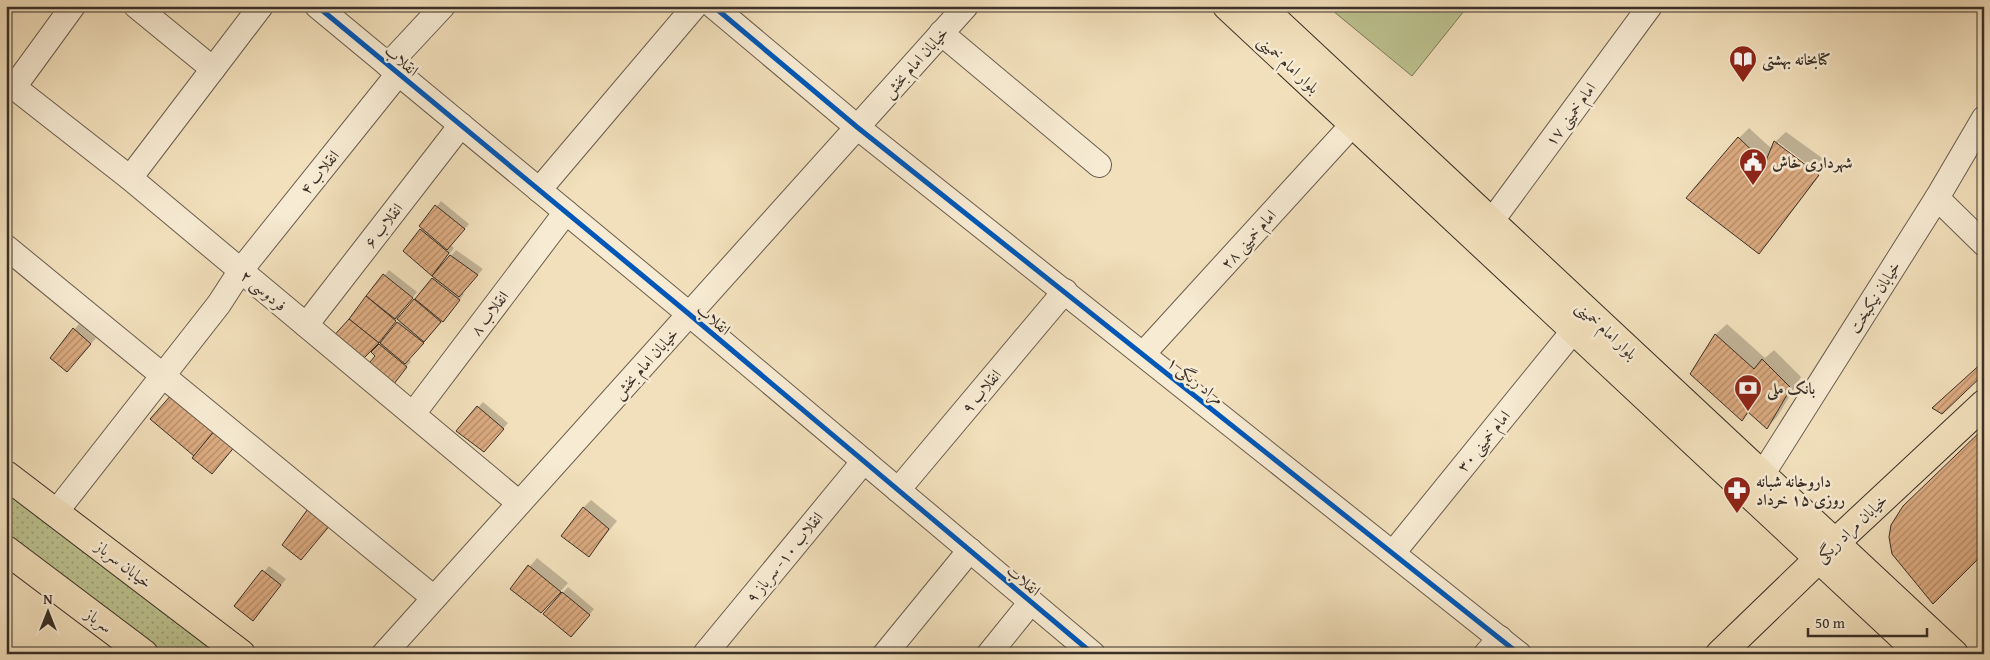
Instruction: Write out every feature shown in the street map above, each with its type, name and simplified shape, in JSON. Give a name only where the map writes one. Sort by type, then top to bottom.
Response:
[{"type":"main road","name":"بلوار امام خمینی","points":[[1227,6],[1574,330],[1827,551],[1954,654]]},
{"type":"main road","name":"بلوار امام خمینی","points":[[1260,6],[1762,475],[1827,551],[1921,654]]},
{"type":"main road","name":"خیابان مراد ریگی","points":[[1720,654],[1984,404]]},
{"type":"main road","name":"خیابان سرباز","points":[[6,475],[241,654]]},
{"type":"main road","name":"سرباز","points":[[6,550],[144,654]]},
{"type":"street","points":[[10,84],[74,6]]},
{"type":"street","points":[[136,6],[213,69]]},
{"type":"street","points":[[130,178],[261,6]]},
{"type":"street","name":"انقلاب","points":[[317,6],[689,314],[1092,654]]},
{"type":"street","name":"انقلاب ۴","points":[[56,512],[219,304],[240,270],[443,6]]},
{"type":"street","points":[[539,190],[695,6]]},
{"type":"street","name":"مراد ریگی ۱","points":[[713,6],[857,127],[1393,552],[1493,646],[1519,654]]},
{"type":"street","name":"خیابان امام بخش","points":[[384,654],[966,6]]},
{"type":"street","name":"امام خمینی ۱۷","points":[[1491,222],[1650,6]]},
{"type":"street","points":[[941,34],[1099,165]]},
{"type":"street","name":"فردوسی ۲","points":[[10,84],[130,178],[519,503]]},
{"type":"street","name":"خیابان نیکبخت","points":[[1762,475],[1937,198],[1984,118]]},
{"type":"street","name":"امام خمینی ۲۸","points":[[1143,354],[1353,124]]},
{"type":"street","name":"انقلاب ۶","points":[[306,325],[461,125]]},
{"type":"street","points":[[1937,198],[1984,244]]},
{"type":"street","name":"انقلاب ۸","points":[[413,414],[566,212]]},
{"type":"street","points":[[6,247],[434,598]]},
{"type":"street","name":"انقلاب ۹","points":[[898,490],[1064,291]]},
{"type":"street","name":"امام خمینی ۳۰","points":[[1393,552],[1574,330]]},
{"type":"street","name":"انقلاب ۱۰- سرباز ۹","points":[[705,654],[864,461]]},
{"type":"street","points":[[885,654],[970,550]]},
{"type":"street","points":[[989,654],[1031,602]]},
{"type":"green space","points":[[1327,6],[1468,6],[1412,76]]},
{"type":"green space","points":[[6,490],[221,654],[161,654],[6,537]]},
{"type":"building","name":"شهرداری خاش","points":[[1738,137],[1765,163],[1774,141],[1819,175],[1759,254],[1686,198]]},
{"type":"building","points":[[435,205],[465,229],[447,250],[419,226]]},
{"type":"building","points":[[420,229],[449,253],[432,276],[403,251]]},
{"type":"building","points":[[450,255],[478,275],[459,297],[432,276]]},
{"type":"building","points":[[383,274],[413,298],[395,319],[366,296]]},
{"type":"building","points":[[432,278],[460,300],[443,322],[415,299]]},
{"type":"building","points":[[366,296],[396,321],[379,343],[349,319]]},
{"type":"building","points":[[414,299],[441,322],[424,342],[397,319]]},
{"type":"building","points":[[349,319],[379,343],[358,364],[330,340]]},
{"type":"building","points":[[397,322],[424,343],[405,364],[380,343]]},
{"type":"building","points":[[73,328],[91,344],[67,372],[50,358]]},
{"type":"building","points":[[1715,334],[1754,369],[1762,359],[1791,388],[1767,429],[1748,412],[1742,421],[1690,374]]},
{"type":"building","points":[[379,344],[407,367],[390,389],[365,368],[375,356],[371,352]]},
{"type":"building","points":[[1984,361],[1984,374],[1942,414],[1932,408]]},
{"type":"building","points":[[173,393],[216,429],[194,456],[150,419]]},
{"type":"building","points":[[477,406],[504,429],[484,452],[456,431]]},
{"type":"building","points":[[1984,428],[1984,553],[1933,604],[1892,554],[1889,537],[1891,525],[1903,506]]},
{"type":"building","points":[[216,429],[236,445],[212,474],[192,458]]},
{"type":"building","points":[[310,506],[331,524],[301,560],[282,545]]},
{"type":"building","points":[[583,507],[609,529],[589,557],[561,536]]},
{"type":"building","points":[[528,565],[561,592],[541,613],[510,589]]},
{"type":"building","points":[[262,570],[281,585],[253,621],[234,606]]},
{"type":"building","points":[[562,592],[590,615],[571,637],[543,614]]},
{"type":"cycle path","points":[[317,6],[689,314],[1093,654]]},
{"type":"cycle path","points":[[713,6],[857,127],[1519,654]]},
{"type":"place","name":"کتابخانه بهشتی","points":[[1743,83]]},
{"type":"place","name":"شهرداری خاش","points":[[1753,186]]},
{"type":"place","name":"بانک ملی","points":[[1748,412]]},
{"type":"place","name":"داروخانه شبانه روزی ۱۵ خرداد","points":[[1737,514]]}]
